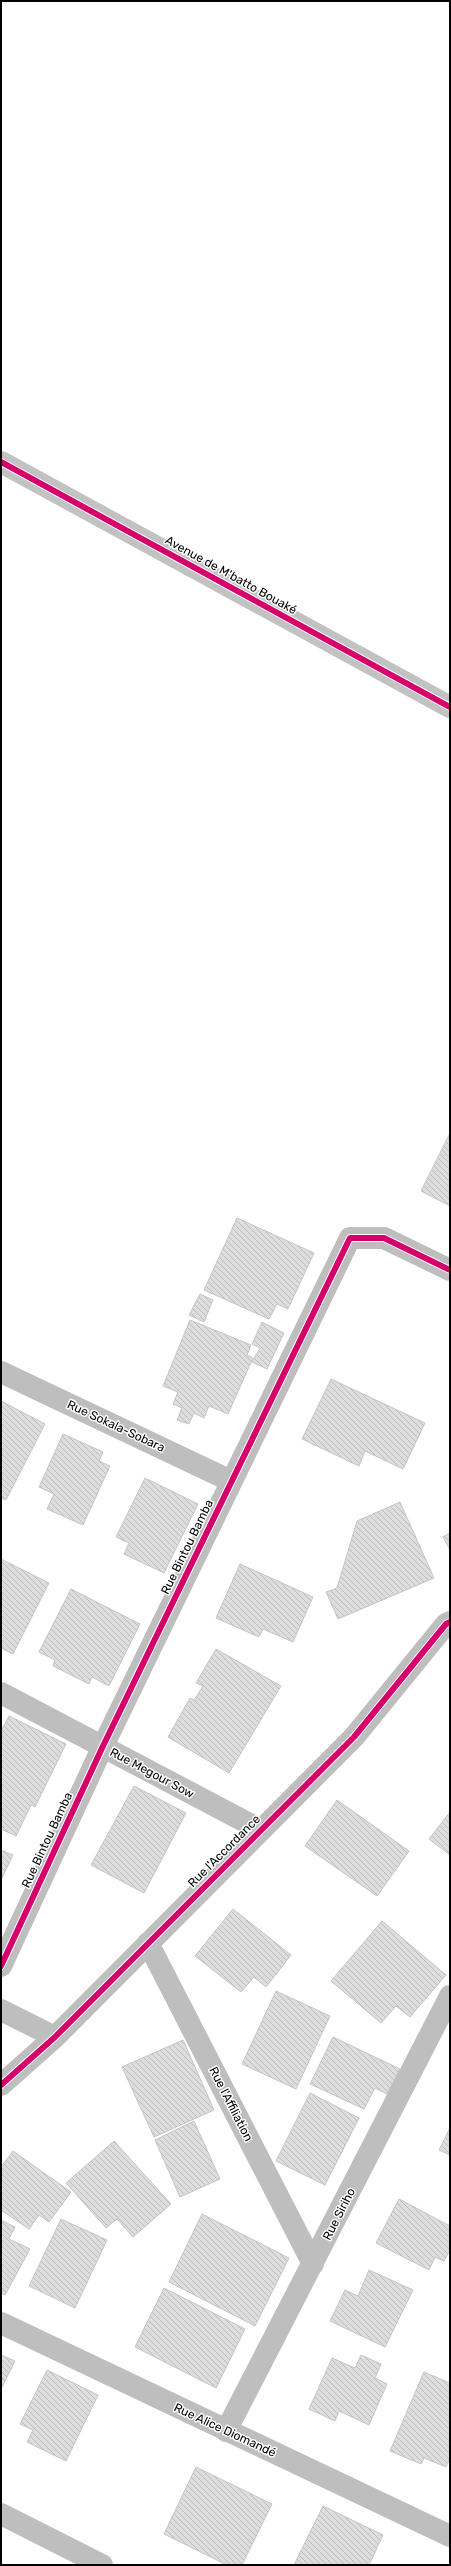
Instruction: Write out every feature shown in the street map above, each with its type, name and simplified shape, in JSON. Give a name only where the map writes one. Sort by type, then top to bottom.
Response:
[{"type":"street","name":"Avenue de M'batto Bouaké","points":[[1,462],[450,707]]},
{"type":"street","name":"Rue Bintou Bamba","points":[[1,1966],[103,1746],[350,1238],[384,1238],[450,1270]]},
{"type":"street","name":"Rue Sokala-Sobara","points":[[1,1372],[232,1481]]},
{"type":"street","name":"Rue l'Accordance","points":[[1,2085],[55,2037],[354,1737],[446,1624],[450,1622]]},
{"type":"street","name":"Rue Megour Sow","points":[[1,1693],[261,1830]]},
{"type":"street","name":"Rue l'Affiliation","points":[[148,1943],[313,2264]]},
{"type":"street","name":"Rue Siriho","points":[[226,2431],[450,1996]]},
{"type":"street","points":[[1,2010],[55,2037]]},
{"type":"street","name":"Rue Alice Diomandé","points":[[1,2323],[450,2536]]},
{"type":"street","points":[[1,2514],[102,2565]]},
{"type":"building","points":[[450,1133],[450,1206],[421,1191]]},
{"type":"building","points":[[237,1218],[314,1253],[288,1309],[277,1304],[269,1319],[204,1290]]},
{"type":"building","points":[[200,1294],[213,1300],[204,1322],[189,1315]]},
{"type":"building","points":[[190,1320],[251,1345],[247,1355],[253,1358],[228,1414],[209,1406],[204,1418],[194,1413],[189,1424],[177,1420],[182,1408],[173,1404],[178,1392],[163,1386]]},
{"type":"building","points":[[262,1322],[284,1333],[267,1369],[252,1362],[260,1348],[252,1344]]},
{"type":"building","points":[[331,1379],[425,1423],[403,1469],[365,1451],[359,1466],[302,1439]]},
{"type":"building","points":[[1,1401],[45,1424],[6,1500],[1,1498]]},
{"type":"building","points":[[63,1434],[103,1452],[99,1461],[110,1466],[83,1525],[47,1509],[54,1494],[39,1487]]},
{"type":"building","points":[[145,1478],[198,1504],[164,1573],[124,1554],[129,1543],[116,1537]]},
{"type":"building","points":[[400,1502],[434,1578],[338,1619],[326,1592],[337,1588],[357,1521]]},
{"type":"building","points":[[450,1533],[450,1550],[443,1537]]},
{"type":"building","points":[[1,1559],[49,1583],[13,1654],[1,1648]]},
{"type":"building","points":[[240,1564],[313,1597],[293,1642],[263,1629],[259,1637],[216,1618]]},
{"type":"building","points":[[71,1589],[140,1624],[109,1686],[92,1677],[89,1684],[53,1666],[55,1660],[39,1652]]},
{"type":"building","points":[[216,1649],[281,1686],[229,1773],[168,1737],[190,1698],[194,1700],[203,1686],[196,1683]]},
{"type":"building","points":[[9,1716],[66,1744],[35,1807],[31,1805],[16,1836],[1,1829],[1,1731]]},
{"type":"building","points":[[134,1786],[186,1813],[144,1893],[91,1865]]},
{"type":"building","points":[[337,1800],[409,1851],[377,1896],[305,1846]]},
{"type":"building","points":[[450,1812],[450,1855],[429,1839]]},
{"type":"building","points":[[1,1850],[13,1855],[1,1880]]},
{"type":"building","points":[[233,1909],[291,1955],[266,1987],[254,1977],[241,1992],[195,1956]]},
{"type":"building","points":[[382,1921],[446,1975],[410,2017],[396,2006],[381,2023],[331,1981]]},
{"type":"building","points":[[276,1991],[330,2016],[296,2089],[242,2064]]},
{"type":"building","points":[[333,2037],[400,2069],[387,2094],[375,2088],[364,2109],[310,2084]]},
{"type":"building","points":[[183,2040],[214,2110],[154,2137],[122,2067]]},
{"type":"building","points":[[310,2093],[359,2118],[325,2185],[276,2161]]},
{"type":"building","points":[[194,2121],[220,2179],[180,2197],[155,2140]]},
{"type":"building","points":[[450,2128],[450,2155],[439,2150]]},
{"type":"building","points":[[114,2141],[171,2204],[133,2237],[117,2219],[106,2228],[66,2183]]},
{"type":"building","points":[[13,2151],[71,2192],[49,2222],[39,2215],[29,2229],[1,2210],[1,2167]]},
{"type":"building","points":[[399,2199],[450,2226],[450,2250],[444,2261],[435,2257],[429,2270],[376,2243]]},
{"type":"building","points":[[202,2214],[289,2258],[255,2326],[169,2282]]},
{"type":"building","points":[[61,2219],[107,2240],[75,2308],[29,2286]]},
{"type":"building","points":[[1,2220],[15,2227],[9,2239],[30,2249],[5,2295],[1,2293]]},
{"type":"building","points":[[369,2270],[413,2290],[385,2347],[330,2321],[345,2290],[358,2296]]},
{"type":"building","points":[[164,2288],[245,2329],[216,2388],[135,2347]]},
{"type":"building","points":[[1,2355],[15,2361],[1,2389]]},
{"type":"building","points":[[361,2355],[381,2364],[375,2378],[387,2384],[369,2425],[339,2411],[335,2421],[309,2409],[332,2358],[355,2368]]},
{"type":"building","points":[[47,2370],[98,2395],[66,2461],[27,2442],[33,2430],[20,2424]]},
{"type":"building","points":[[424,2372],[450,2383],[450,2458],[446,2467],[424,2458],[421,2464],[390,2451]]},
{"type":"building","points":[[196,2467],[272,2504],[242,2565],[227,2565],[164,2534]]},
{"type":"building","points":[[323,2506],[383,2535],[369,2565],[294,2565]]},
{"type":"cycle path","points":[[1,462],[450,707]]},
{"type":"cycle path","points":[[1,1966],[103,1746],[350,1238],[384,1238],[450,1270]]},
{"type":"cycle path","points":[[1,2085],[55,2037],[354,1737],[446,1624],[450,1622]]}]
